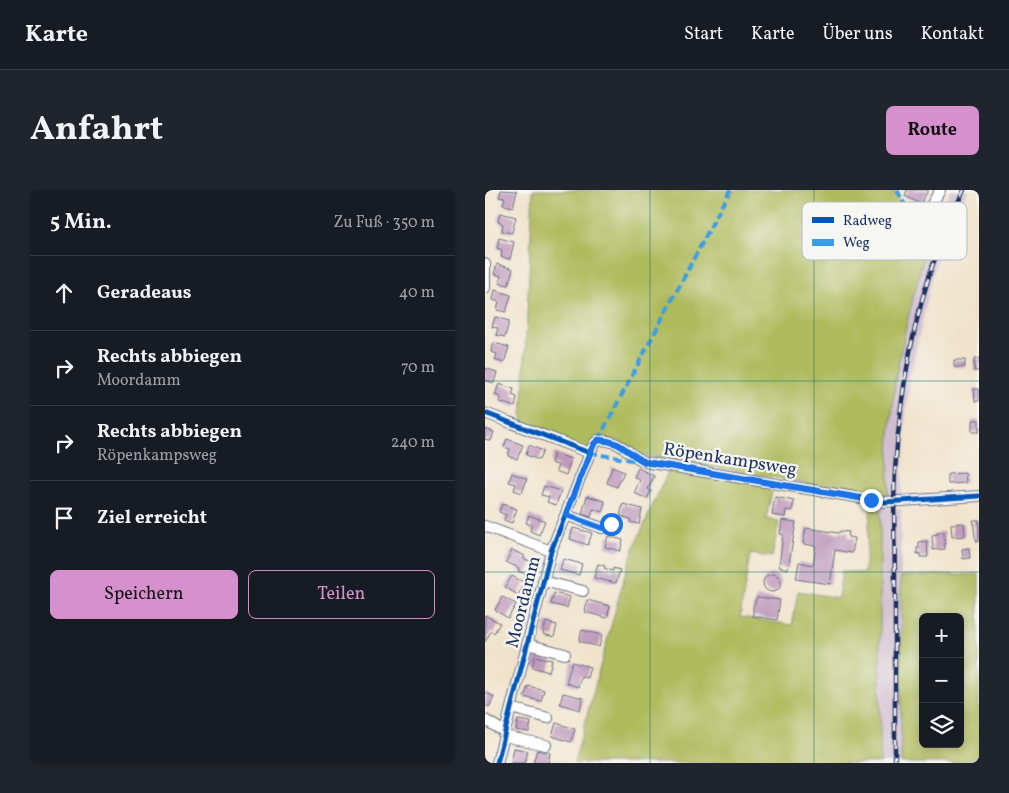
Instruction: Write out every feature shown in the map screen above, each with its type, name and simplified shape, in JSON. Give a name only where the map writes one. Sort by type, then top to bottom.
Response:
[{"type":"street","points":[[933,202],[940,190]]},
{"type":"street","points":[[485,264],[485,288]]},
{"type":"street","points":[[485,413],[590,453]]},
{"type":"street","name":"Röpenkampsweg","points":[[590,453],[598,440],[611,440],[645,462],[871,500],[895,502],[979,496]]},
{"type":"street","name":"Moordamm","points":[[497,763],[551,551],[590,453]]},
{"type":"street","points":[[566,515],[602,528],[611,524]]},
{"type":"street","points":[[485,526],[551,551]]},
{"type":"street","points":[[543,581],[583,591]]},
{"type":"street","points":[[527,644],[565,654]]},
{"type":"street","points":[[511,708],[548,718]]},
{"type":"street","points":[[485,720],[504,734],[546,745]]},
{"type":"shaded area","points":[[951,190],[968,190],[962,202],[946,202]]},
{"type":"shaded area","points":[[923,260],[937,260],[910,376],[904,435],[901,497],[888,497],[890,434],[896,375],[906,322]]},
{"type":"shaded area","points":[[880,507],[901,509],[901,763],[880,763]]},
{"type":"green space","points":[[533,190],[734,190],[730,198],[735,190],[894,190],[899,202],[802,202],[802,260],[923,260],[896,375],[890,433],[888,497],[635,454],[610,439],[584,454],[522,420]]},
{"type":"green space","points":[[670,467],[773,487],[766,519],[779,522],[772,557],[750,554],[740,617],[792,625],[798,591],[838,598],[842,571],[864,573],[871,506],[880,507],[880,763],[574,763],[626,571],[636,543]]},
{"type":"green space","points":[[979,574],[979,763],[901,763],[901,576]]},
{"type":"building","points":[[501,190],[517,191],[513,207],[503,205],[505,198],[499,197]]},
{"type":"building","points":[[907,190],[928,190],[922,202],[917,202],[905,196]]},
{"type":"building","points":[[500,213],[516,217],[512,233],[502,231],[503,224],[498,222]]},
{"type":"building","points":[[499,238],[514,242],[510,259],[501,257],[502,250],[497,248]]},
{"type":"building","points":[[497,264],[513,269],[508,285],[499,283],[501,276],[494,274]]},
{"type":"building","points":[[495,290],[511,295],[506,312],[497,310],[499,302],[493,300]]},
{"type":"building","points":[[495,317],[509,321],[505,337],[496,335],[498,328],[492,327]]},
{"type":"building","points":[[494,343],[509,347],[504,363],[495,360],[497,354],[491,352]]},
{"type":"building","points":[[979,358],[979,371],[974,371],[974,359]]},
{"type":"building","points":[[954,360],[965,360],[965,367],[954,367]]},
{"type":"building","points":[[485,368],[497,372],[494,383],[485,380]]},
{"type":"building","points":[[499,384],[514,389],[512,395],[517,397],[515,407],[500,402],[501,397],[495,395]]},
{"type":"building","points":[[974,389],[979,389],[979,401],[975,401]]},
{"type":"building","points":[[972,420],[979,420],[979,432],[972,432]]},
{"type":"building","points":[[485,429],[494,432],[491,441],[485,439]]},
{"type":"building","points":[[507,439],[523,445],[517,459],[508,456],[510,449],[504,447]]},
{"type":"building","points":[[529,445],[543,451],[539,460],[526,455]]},
{"type":"building","points":[[554,453],[571,459],[566,475],[556,471],[558,465],[551,463]]},
{"type":"building","points":[[612,467],[624,472],[617,487],[607,483]]},
{"type":"building","points":[[638,468],[654,476],[648,489],[651,491],[647,499],[634,493],[640,480],[634,477]]},
{"type":"building","points":[[512,473],[527,479],[522,493],[514,490],[516,484],[509,482]]},
{"type":"building","points":[[965,473],[966,483],[948,484],[948,474]]},
{"type":"building","points":[[544,486],[561,491],[556,505],[547,502],[549,497],[541,495]]},
{"type":"building","points":[[587,496],[605,501],[603,512],[593,509],[591,517],[582,514]]},
{"type":"building","points":[[775,497],[794,501],[792,511],[786,510],[785,517],[772,515]]},
{"type":"building","points":[[502,504],[517,509],[512,523],[504,520],[506,515],[499,512]]},
{"type":"building","points":[[623,504],[642,509],[639,524],[630,522],[631,519],[620,516]]},
{"type":"building","points":[[529,515],[545,521],[539,535],[530,531],[532,525],[526,523]]},
{"type":"building","points":[[782,520],[796,522],[788,569],[779,567],[783,534],[780,534]]},
{"type":"building","points":[[973,520],[979,520],[979,541],[977,542],[975,536]]},
{"type":"building","points":[[964,523],[965,536],[952,537],[951,524]]},
{"type":"building","points":[[573,528],[592,533],[588,545],[570,539]]},
{"type":"building","points":[[806,528],[839,533],[840,531],[849,532],[848,537],[855,538],[852,553],[835,550],[830,584],[796,579],[799,562],[813,565],[816,546],[803,544]]},
{"type":"building","points":[[938,532],[944,532],[945,549],[933,550],[932,535],[938,534]]},
{"type":"building","points":[[608,536],[623,540],[620,551],[605,547]]},
{"type":"building","points":[[927,541],[928,557],[920,557],[920,553],[917,554],[919,542]]},
{"type":"building","points":[[969,548],[970,558],[963,559],[962,549]]},
{"type":"building","points":[[512,550],[525,556],[523,558],[532,562],[526,574],[518,571],[519,568],[506,562]]},
{"type":"building","points":[[563,559],[582,564],[579,575],[560,570]]},
{"type":"building","points":[[598,564],[613,571],[613,568],[620,570],[616,583],[594,578]]},
{"type":"building","points":[[772,574],[780,579],[781,583],[776,591],[772,592],[764,587],[763,583],[768,575]]},
{"type":"building","points":[[512,576],[525,583],[518,595],[505,587]]},
{"type":"building","points":[[554,593],[570,597],[567,608],[551,604]]},
{"type":"building","points":[[502,597],[516,604],[508,618],[495,610]]},
{"type":"building","points":[[757,597],[780,600],[777,620],[753,616],[753,607]]},
{"type":"building","points":[[587,600],[610,606],[607,618],[585,612]]},
{"type":"building","points":[[485,615],[500,623],[494,633],[491,631],[485,642]]},
{"type":"building","points":[[546,622],[557,625],[554,637],[543,634]]},
{"type":"building","points":[[582,630],[602,635],[599,647],[579,641]]},
{"type":"building","points":[[535,656],[552,660],[549,672],[532,667]]},
{"type":"building","points":[[572,662],[590,667],[587,678],[581,676],[578,687],[566,683]]},
{"type":"building","points":[[528,686],[544,690],[541,701],[524,697]]},
{"type":"building","points":[[485,692],[494,697],[489,707],[485,705]]},
{"type":"building","points":[[563,693],[583,698],[580,710],[560,704]]},
{"type":"building","points":[[518,720],[531,722],[529,732],[516,730]]},
{"type":"building","points":[[556,723],[575,729],[571,742],[552,736]]},
{"type":"building","points":[[514,748],[528,751],[525,763],[511,763]]},
{"type":"building","points":[[537,750],[550,753],[548,763],[533,763]]},
{"type":"waterway","points":[[965,763],[979,759]]},
{"type":"railway","points":[[959,202],[964,190]]},
{"type":"railway","points":[[895,763],[895,471],[902,399],[908,363],[915,327],[934,260]]},
{"type":"marked path","points":[[598,440],[730,190]]},
{"type":"marked path","points":[[897,190],[903,202]]},
{"type":"marked path","points":[[590,453],[637,461]]},
{"type":"cycle path","points":[[485,413],[590,453]]},
{"type":"cycle path","points":[[497,763],[551,551],[590,453],[598,440],[613,442],[645,462],[885,502],[979,496]]},
{"type":"route","points":[[611,524],[602,528],[566,515],[590,453],[598,440],[611,440],[645,462],[871,500]]}]
